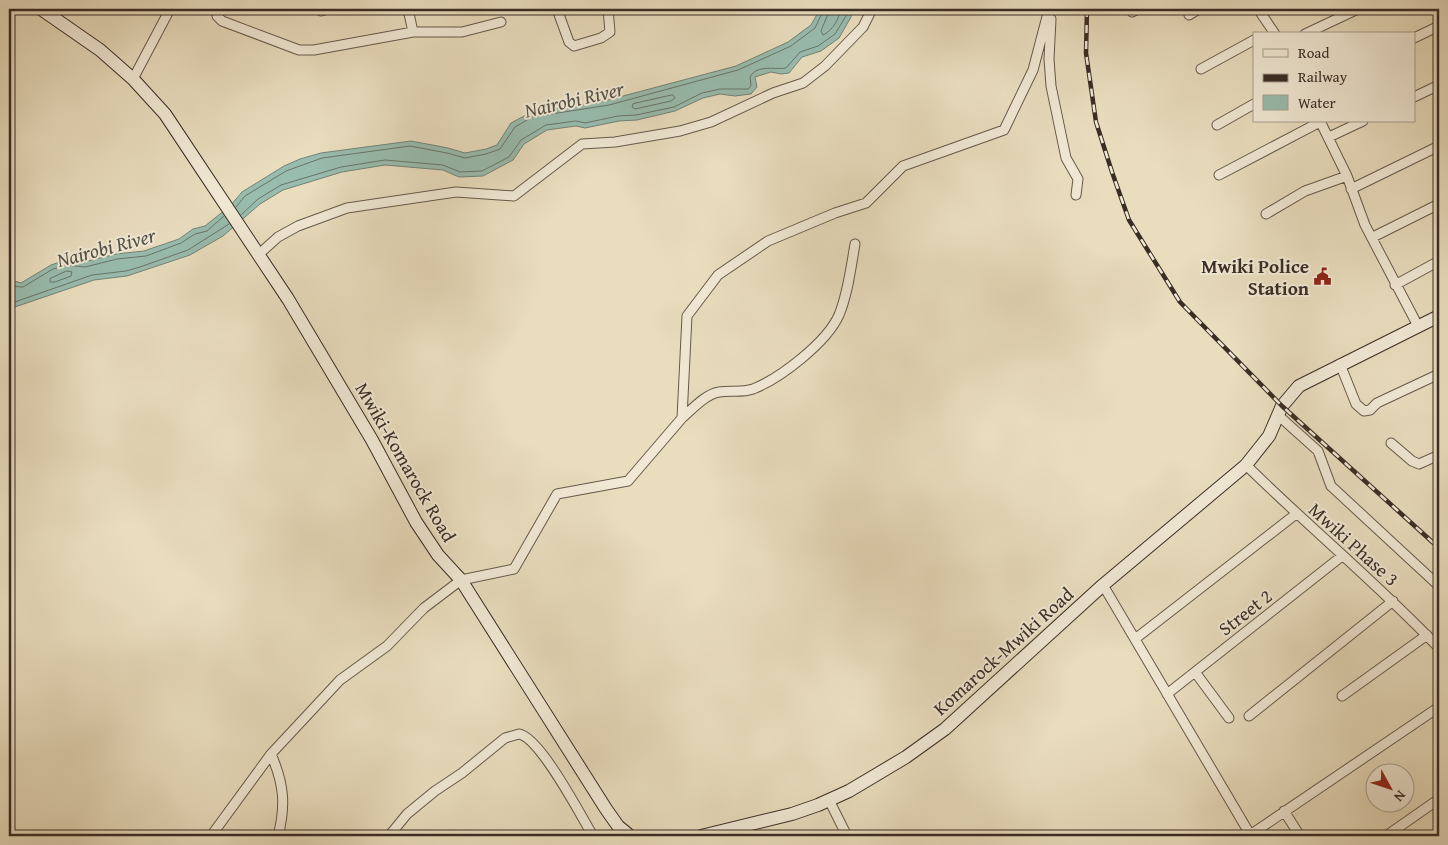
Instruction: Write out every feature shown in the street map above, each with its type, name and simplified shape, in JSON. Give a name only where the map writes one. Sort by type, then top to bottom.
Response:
[{"type":"main road","points":[[41,9],[100,50],[133,79]]},
{"type":"main road","name":"Mwiki-Komarock Road","points":[[133,79],[165,114],[224,201],[244,235],[288,299],[372,440],[416,522],[438,555],[461,580],[606,809],[618,826],[630,836]]},
{"type":"main road","name":"Komarock-Mwiki Road","points":[[701,836],[792,814],[829,800],[878,774],[945,729],[1103,585],[1246,465],[1268,436],[1279,416],[1282,406],[1299,386],[1439,316]]},
{"type":"street","points":[[133,79],[170,9]]},
{"type":"street","points":[[218,9],[217,16],[222,21],[299,50],[322,49],[413,32],[462,32],[500,22]]},
{"type":"street","points":[[408,9],[413,32]]},
{"type":"street","points":[[557,9],[569,42],[574,46],[601,38],[610,32],[608,9]]},
{"type":"street","points":[[258,255],[278,237],[298,226],[347,208],[456,192],[514,196],[582,144],[645,138],[711,122],[773,93],[802,83],[825,66],[862,27],[872,9]]},
{"type":"street","points":[[1050,9],[1048,59],[1051,86],[1066,158],[1078,180],[1076,195]]},
{"type":"street","points":[[682,418],[687,316],[718,275],[768,241],[835,213],[866,203],[902,166],[1004,130],[1033,70],[1050,9]]},
{"type":"street","points":[[1190,15],[1199,9]]},
{"type":"street","points":[[1258,9],[1270,32]]},
{"type":"street","points":[[1309,32],[1358,9]]},
{"type":"street","points":[[1416,37],[1439,26]]},
{"type":"street","points":[[1202,69],[1253,41]]},
{"type":"street","points":[[1416,96],[1439,86]]},
{"type":"street","points":[[1217,125],[1253,105]]},
{"type":"street","points":[[1219,175],[1318,122]]},
{"type":"street","points":[[1321,122],[1347,176],[1360,214],[1395,285],[1418,326]]},
{"type":"street","points":[[1329,137],[1361,122]]},
{"type":"street","points":[[1351,189],[1439,146]]},
{"type":"street","points":[[1266,214],[1305,191],[1347,176]]},
{"type":"street","points":[[1373,237],[1439,204]]},
{"type":"street","points":[[212,836],[271,754],[340,680],[387,646],[424,608],[461,580],[514,569],[556,494],[628,482],[682,418],[707,397],[718,392],[742,392],[754,389],[804,357],[825,335],[839,315],[856,244]]},
{"type":"street","points":[[1395,285],[1439,261]]},
{"type":"street","points":[[1340,364],[1356,404],[1364,411],[1370,410],[1377,403],[1439,374]]},
{"type":"street","points":[[1279,416],[1318,450],[1331,486],[1439,586]]},
{"type":"street","points":[[1392,444],[1412,461],[1419,464],[1439,455]]},
{"type":"street","name":"Mwiki Phase 3","points":[[1246,465],[1296,514],[1393,601],[1439,648]]},
{"type":"street","points":[[1135,639],[1296,514]]},
{"type":"street","name":"Street 2","points":[[1167,694],[1342,556]]},
{"type":"street","points":[[1103,585],[1250,835],[1439,708]]},
{"type":"street","points":[[1249,716],[1393,601]]},
{"type":"street","points":[[1342,696],[1427,635]]},
{"type":"street","points":[[1196,672],[1229,718]]},
{"type":"street","points":[[389,836],[407,814],[434,791],[462,773],[505,738],[519,734],[531,740],[544,756],[593,836]]},
{"type":"street","points":[[271,754],[281,782],[284,801],[284,816],[278,836]]},
{"type":"street","points":[[1386,836],[1439,799]]},
{"type":"street","points":[[829,800],[847,836]]},
{"type":"street","points":[[1284,811],[1300,836]]},
{"type":"water","points":[[820,9],[852,9],[851,17],[839,38],[821,51],[802,57],[789,73],[771,72],[755,77],[757,87],[751,94],[735,96],[720,94],[703,98],[675,111],[637,120],[619,121],[585,128],[576,126],[547,130],[524,144],[513,160],[483,176],[459,177],[443,170],[385,165],[342,172],[283,190],[260,204],[223,236],[190,255],[127,276],[94,280],[9,309],[9,282],[11,280],[21,283],[51,265],[66,260],[84,262],[116,254],[144,251],[179,239],[193,229],[205,226],[230,206],[242,192],[284,166],[300,159],[321,153],[411,141],[465,153],[486,149],[497,145],[511,123],[530,113],[608,100],[736,66],[788,42],[811,25]]},
{"type":"railway","points":[[1087,9],[1086,53],[1096,122],[1129,220],[1180,302],[1282,406],[1439,548]]},
{"type":"place","name":"Mwiki Police Station","points":[[1323,277]]},
{"type":"water label","name":"Nairobi River","points":[[574,99]]},
{"type":"water label","name":"Nairobi River","points":[[106,247]]}]
